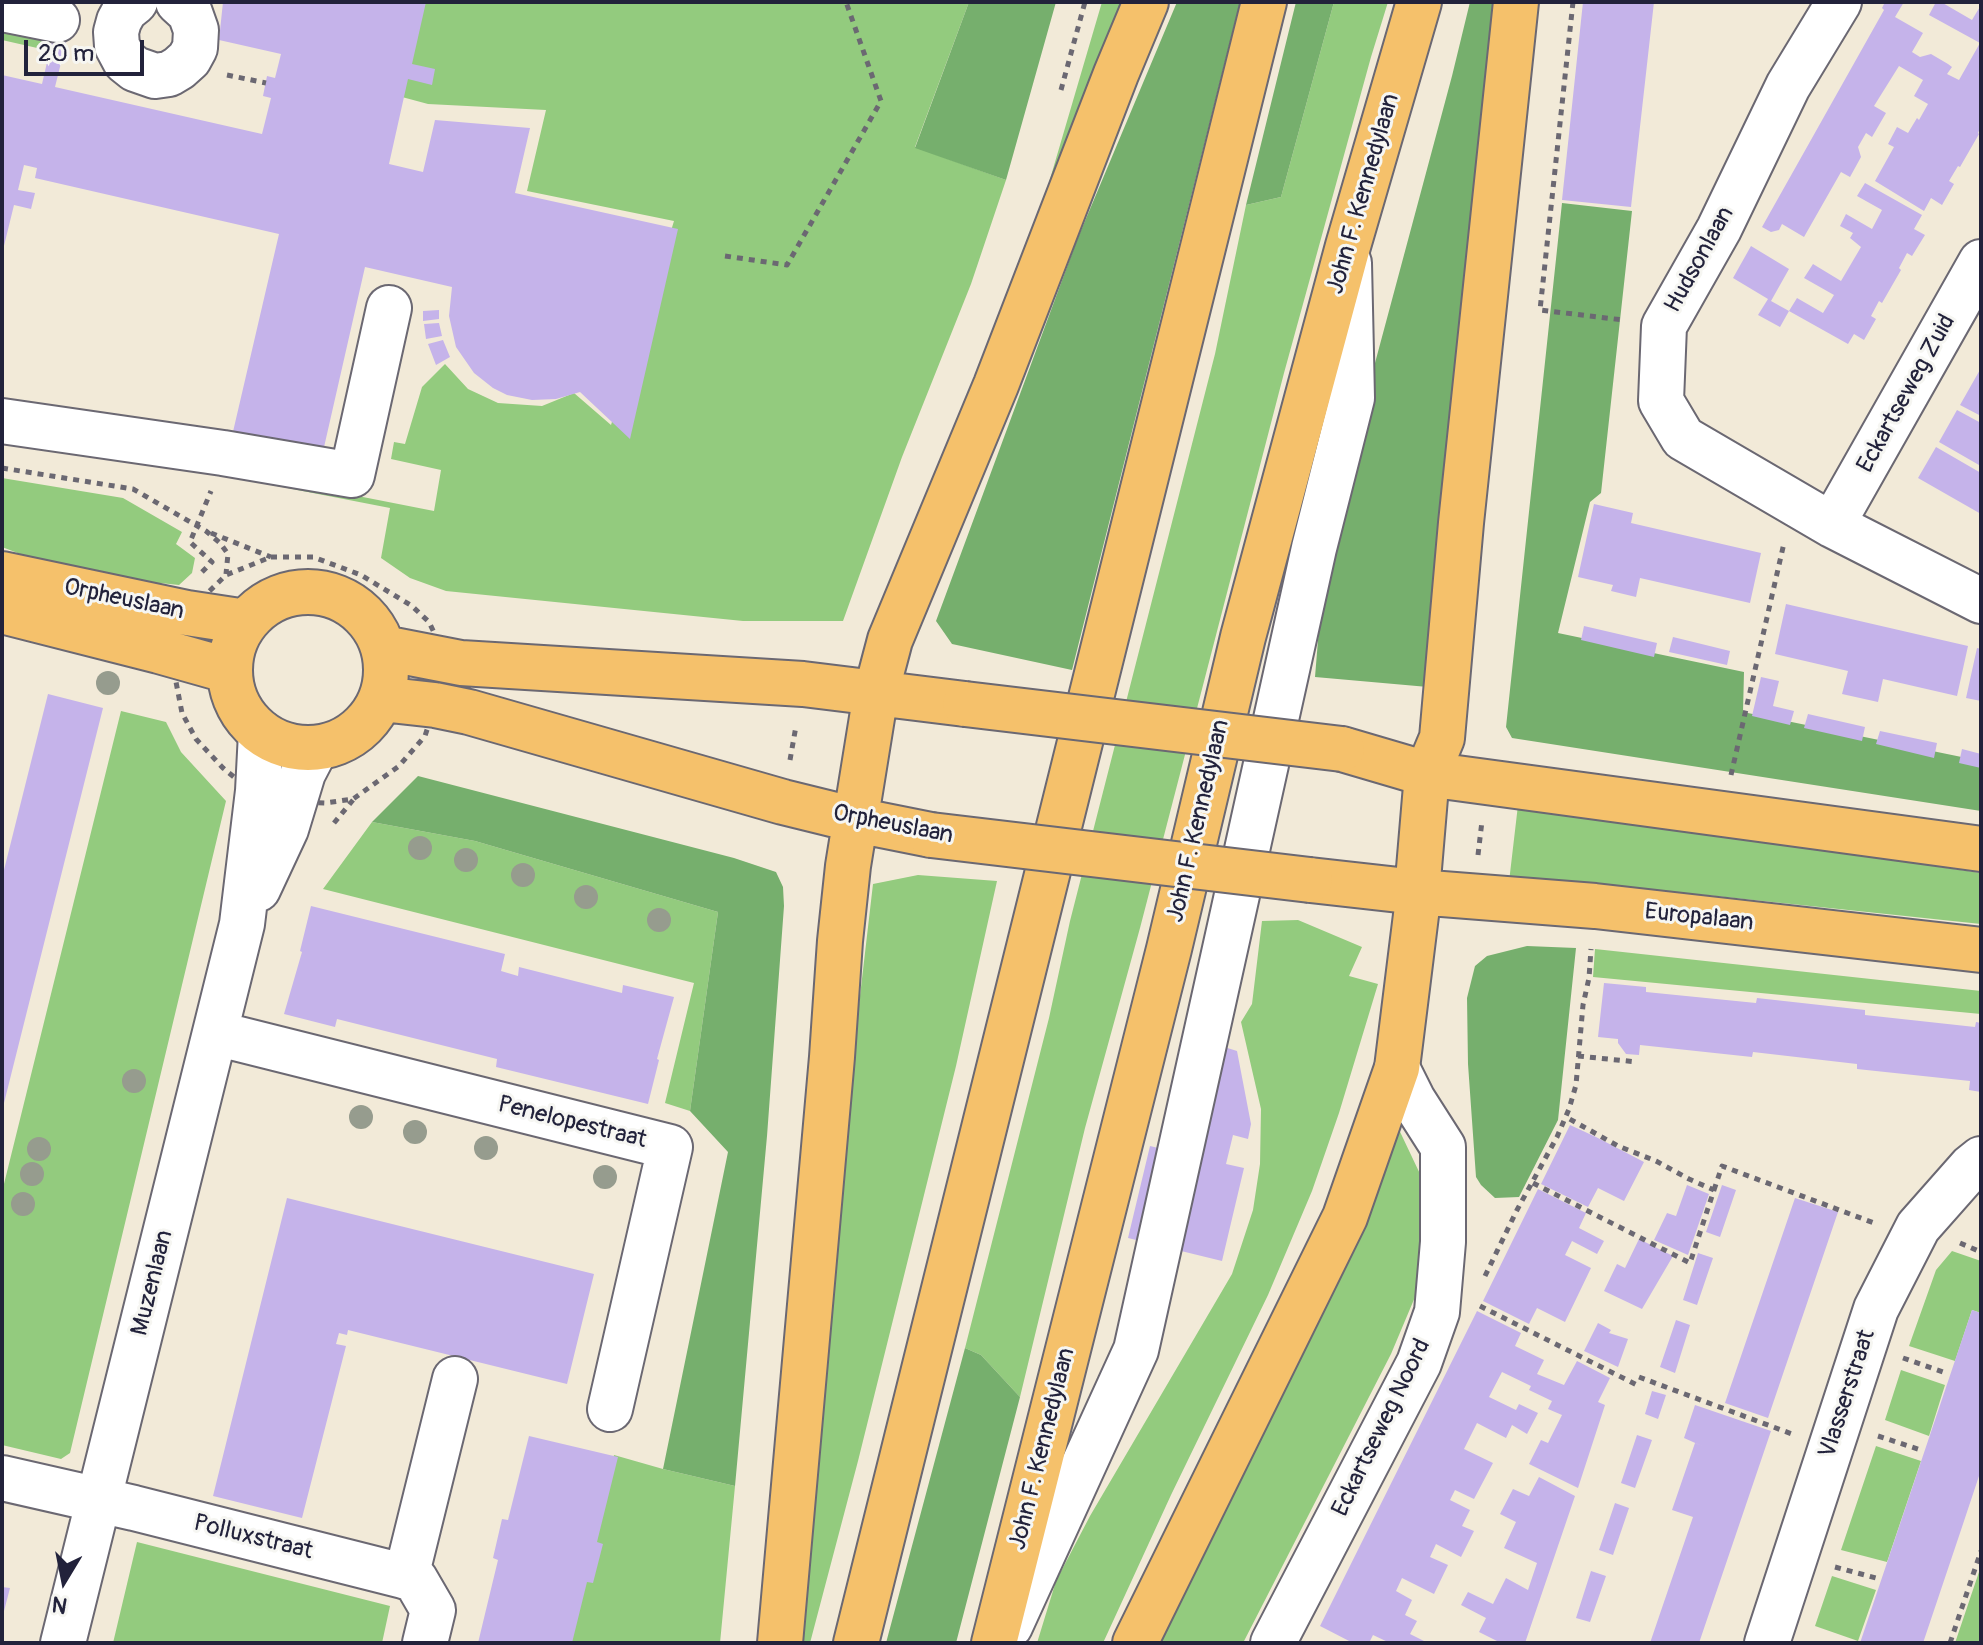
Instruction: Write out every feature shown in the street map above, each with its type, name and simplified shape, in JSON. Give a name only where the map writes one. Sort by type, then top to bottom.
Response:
[{"type":"main road","points":[[780,1643],[840,941],[848,866],[876,693],[890,640],[996,385],[1146,2]]},
{"type":"main road","points":[[856,1643],[1264,2]]},
{"type":"main road","name":"John F. Kennedylaan","points":[[994,1643],[1169,949],[1243,637],[1348,246],[1419,2]]},
{"type":"main road","points":[[1135,1643],[1345,1217],[1397,1068],[1417,907],[1427,774],[1442,738],[1461,523],[1516,2]]},
{"type":"main road","name":"Orpheuslaan","points":[[2,574],[166,609],[246,622]]},
{"type":"main road","points":[[294,592],[323,592],[337,596],[362,612],[372,623],[384,648],[386,682],[375,712],[355,733],[316,748],[297,748],[261,733],[238,706],[232,689],[231,654],[246,622],[268,603],[294,592]]},
{"type":"main road","name":"Orpheuslaan","points":[[2,611],[230,671]]},
{"type":"main road","points":[[384,648],[477,664],[803,684],[1342,749],[1427,774],[1981,849]]},
{"type":"main road","name":"Orpheuslaan","points":[[381,699],[469,712],[783,802],[931,835],[1417,892]]},
{"type":"main road","name":"Europalaan","points":[[1417,892],[1595,906],[1981,950]]},
{"type":"street","points":[[2,9],[64,21],[126,17],[117,46],[125,61],[135,69],[155,76],[169,74],[179,68],[195,48],[196,30],[190,13],[178,2]]},
{"type":"street","name":"Hudsonlaan","points":[[1839,2],[1788,86],[1719,229],[1664,326],[1661,401],[1683,438],[1816,516],[1981,601]]},
{"type":"street","points":[[1002,1643],[1136,1350],[1314,548],[1352,398],[1348,246]]},
{"type":"street","name":"Eckartseweg Zuid","points":[[1816,516],[1981,262]]},
{"type":"street","points":[[2,421],[352,475],[389,308]]},
{"type":"street","name":"Muzenlaan","points":[[63,1643],[242,924],[258,791],[261,733]]},
{"type":"street","name":"Muzenlaan","points":[[242,924],[286,829],[303,773],[316,748]]},
{"type":"street","name":"Penelopestraat","points":[[215,1033],[670,1147],[610,1409]]},
{"type":"street","name":"Eckartseweg Noord","points":[[1273,1643],[1419,1363],[1437,1312],[1443,1242],[1443,1147],[1397,1068]]},
{"type":"street","name":"Vlasserstraat","points":[[1767,1643],[1876,1309],[1918,1227],[1976,1163]]},
{"type":"street","points":[[425,1643],[433,1610],[415,1579],[406,1577],[455,1379]]},
{"type":"street","name":"Polluxstraat","points":[[2,1478],[406,1577]]},
{"type":"path","points":[[725,256],[787,265],[881,101],[846,2]]},
{"type":"path","points":[[1573,2],[1540,310],[1664,326]]},
{"type":"path","points":[[224,75],[266,83]]},
{"type":"path","points":[[166,609],[171,592],[184,591],[212,562],[190,542],[210,495],[223,453]]},
{"type":"path","points":[[2,468],[133,489],[206,531],[271,557]]},
{"type":"path","points":[[1723,815],[1787,529],[1816,516]]},
{"type":"path","points":[[206,531],[228,554],[226,575],[271,557],[313,557],[361,575],[412,606]]},
{"type":"path","points":[[783,802],[803,684]]},
{"type":"path","points":[[1479,1289],[1557,1137],[1576,1085],[1595,906]]},
{"type":"path","points":[[1578,1056],[1637,1062]]},
{"type":"path","points":[[1566,1117],[1618,1146],[1714,1190]]},
{"type":"path","points":[[1533,1183],[1690,1263],[1722,1166],[1913,1237]]},
{"type":"path","points":[[1472,1302],[1637,1385]]},
{"type":"path","points":[[1639,1377],[1830,1449]]},
{"type":"path","points":[[1950,1643],[1981,1551]]},
{"type":"green space","points":[[424,2],[969,2],[915,147],[1006,180],[971,284],[902,457],[843,621],[743,621],[446,591],[410,578],[381,558],[390,508],[179,467],[185,462],[434,511],[441,470],[391,459],[394,442],[405,444],[422,387],[445,364],[468,389],[498,403],[542,406],[574,393],[611,425],[674,221],[527,191],[546,110],[428,104],[402,97]]},
{"type":"green space","points":[[969,2],[1056,2],[1006,180],[915,148]]},
{"type":"green space","points":[[1102,2],[1130,2],[1038,220]]},
{"type":"green space","points":[[1177,2],[1240,2],[1072,670],[952,644],[936,621],[1077,240]]},
{"type":"green space","points":[[1296,2],[1334,2],[1281,197],[1246,205]]},
{"type":"green space","points":[[1334,2],[1388,2],[1284,373],[1085,1128],[1020,1397],[981,1355],[965,1348],[1215,354],[1246,205],[1281,197]]},
{"type":"green space","points":[[1470,2],[1508,2],[1428,687],[1315,677],[1324,567]]},
{"type":"green space","points":[[2,30],[48,41],[46,50],[2,40]]},
{"type":"green space","points":[[1562,203],[1632,211],[1601,493],[1590,502],[1558,633],[1744,672],[1743,712],[1981,761],[1981,811],[1512,738],[1506,727]]},
{"type":"green space","points":[[2,478],[123,498],[182,532],[176,544],[195,558],[192,573],[179,585],[160,583],[152,593],[67,572],[2,547]]},
{"type":"green space","points":[[121,711],[166,722],[181,752],[226,801],[70,1453],[61,1459],[2,1445],[2,1192]]},
{"type":"green space","points":[[418,776],[734,858],[776,872],[783,887],[767,1136],[735,1486],[663,1469],[728,1152],[690,1111],[718,912],[475,841],[372,822]]},
{"type":"green space","points":[[1518,805],[1981,873],[1981,924],[1706,895],[1509,882]]},
{"type":"green space","points":[[372,822],[475,841],[718,912],[690,1111],[665,1103],[694,983],[323,889]]},
{"type":"green space","points":[[918,875],[997,881],[956,1066],[810,1643],[793,1643],[822,1323],[873,884]]},
{"type":"green space","points":[[1298,920],[1362,947],[1349,976],[1378,984],[1312,1191],[1268,1295],[1103,1643],[1037,1643],[1056,1581],[1090,1516],[1232,1274],[1253,1210],[1260,1164],[1261,1109],[1241,1022],[1252,1004],[1262,921]]},
{"type":"green space","points":[[1527,946],[1576,948],[1558,1120],[1519,1197],[1495,1198],[1476,1177],[1467,998],[1475,966],[1487,956]]},
{"type":"green space","points":[[1595,949],[1981,991],[1981,1014],[1593,977]]},
{"type":"green space","points":[[1393,1117],[1421,1176],[1423,1278],[1391,1354],[1243,1643],[1148,1643]]},
{"type":"green space","points":[[1952,1251],[1981,1261],[1981,1313],[1972,1310],[1955,1361],[1909,1346],[1936,1270]]},
{"type":"green space","points":[[965,1348],[981,1355],[1020,1397],[956,1643],[886,1643]]},
{"type":"green space","points":[[1901,1370],[1945,1385],[1929,1436],[1885,1420]]},
{"type":"green space","points":[[1876,1446],[1921,1461],[1887,1562],[1841,1550]]},
{"type":"green space","points":[[614,1455],[735,1486],[720,1643],[569,1643]]},
{"type":"green space","points":[[137,1542],[390,1606],[382,1643],[113,1643]]},
{"type":"green space","points":[[1981,1566],[1981,1643],[1955,1643]]},
{"type":"green space","points":[[1832,1576],[1876,1590],[1858,1641],[1815,1626]]},
{"type":"building","points":[[61,2],[76,2],[55,87],[262,134],[271,98],[263,96],[267,76],[275,78],[281,54],[219,40],[223,2],[426,2],[412,64],[435,69],[432,85],[408,79],[389,164],[423,172],[435,120],[530,128],[515,193],[678,229],[630,439],[580,392],[556,399],[532,400],[507,395],[493,388],[474,373],[456,347],[449,316],[452,287],[365,267],[322,456],[232,436],[279,234],[35,178],[37,168],[24,165],[18,190],[35,193],[31,209],[14,205],[2,254],[2,75],[42,84]]},
{"type":"building","points":[[1583,2],[1654,2],[1631,207],[1562,200]]},
{"type":"building","points":[[1885,2],[1904,2],[1895,17],[1923,33],[1912,52],[1920,57],[1931,54],[1948,64],[1952,67],[1947,74],[1959,80],[1980,43],[1929,15],[1936,2],[1941,2],[1972,20],[1981,5],[1979,134],[1949,181],[1954,184],[1942,205],[1931,198],[1924,211],[1875,181],[1894,147],[1888,144],[1897,127],[1908,133],[1928,104],[1914,96],[1923,80],[1899,66],[1874,106],[1886,113],[1872,137],[1866,133],[1858,147],[1861,157],[1850,177],[1841,172],[1804,237],[1782,224],[1779,230],[1771,232],[1762,227],[1884,10]]},
{"type":"building","points":[[1865,183],[1922,215],[1914,229],[1925,235],[1912,256],[1907,253],[1882,303],[1879,301],[1871,316],[1876,319],[1864,340],[1854,334],[1848,344],[1789,311],[1797,298],[1823,313],[1834,295],[1804,278],[1813,264],[1841,281],[1861,247],[1850,238],[1853,233],[1840,226],[1846,214],[1872,229],[1882,210],[1857,196]]},
{"type":"building","points":[[1751,246],[1789,269],[1771,301],[1789,311],[1780,327],[1758,315],[1768,299],[1733,278]]},
{"type":"building","points":[[439,310],[439,319],[423,321],[423,311]]},
{"type":"building","points":[[439,323],[442,336],[426,339],[424,324]]},
{"type":"building","points":[[443,340],[450,357],[436,365],[428,344]]},
{"type":"building","points":[[1981,368],[1981,416],[1960,405]]},
{"type":"building","points":[[1957,410],[1981,423],[1979,465],[1939,442]]},
{"type":"building","points":[[1936,447],[1981,473],[1981,514],[1918,478]]},
{"type":"building","points":[[1594,504],[1633,513],[1631,523],[1761,553],[1750,603],[1640,578],[1636,597],[1611,591],[1613,585],[1578,577]]},
{"type":"building","points":[[1786,604],[1968,646],[1957,696],[1883,679],[1878,702],[1842,694],[1848,671],[1775,654]]},
{"type":"building","points":[[1584,626],[1657,643],[1654,657],[1581,640]]},
{"type":"building","points":[[1673,637],[1730,651],[1727,665],[1669,652]]},
{"type":"building","points":[[1977,648],[1981,649],[1981,701],[1966,698]]},
{"type":"building","points":[[1761,677],[1779,681],[1773,706],[1794,711],[1790,725],[1752,716]]},
{"type":"building","points":[[48,694],[103,708],[3,1107],[2,878]]},
{"type":"building","points":[[1808,714],[1865,727],[1862,741],[1804,728]]},
{"type":"building","points":[[1880,731],[1937,743],[1934,758],[1876,744]]},
{"type":"building","points":[[1962,749],[1981,754],[1981,768],[1959,763]]},
{"type":"building","points":[[311,906],[505,954],[501,971],[518,976],[519,967],[622,993],[623,985],[674,997],[648,1104],[496,1067],[497,1059],[337,1019],[335,1027],[284,1014],[302,952]]},
{"type":"building","points":[[1604,983],[1646,987],[1646,992],[1756,1003],[1757,998],[1865,1010],[1865,1015],[1975,1027],[1976,1022],[1981,1023],[1981,1092],[1969,1090],[1970,1081],[1857,1069],[1857,1064],[1753,1052],[1752,1057],[1640,1045],[1639,1055],[1626,1054],[1618,1039],[1598,1037]]},
{"type":"building","points":[[1218,1045],[1237,1051],[1251,1124],[1248,1139],[1233,1135],[1226,1164],[1244,1168],[1222,1261],[1128,1238],[1150,1146],[1195,1157]]},
{"type":"building","points":[[1570,1125],[1644,1162],[1624,1201],[1598,1188],[1588,1207],[1541,1184]]},
{"type":"building","points":[[1687,1185],[1709,1194],[1688,1255],[1654,1240],[1667,1213],[1676,1216]]},
{"type":"building","points":[[1722,1185],[1736,1190],[1720,1237],[1706,1232]]},
{"type":"building","points":[[1538,1189],[1586,1213],[1579,1228],[1604,1241],[1597,1254],[1572,1241],[1565,1255],[1591,1268],[1565,1322],[1537,1308],[1529,1324],[1483,1301]]},
{"type":"building","points":[[287,1198],[594,1274],[567,1384],[348,1330],[347,1335],[339,1333],[336,1344],[346,1346],[302,1518],[213,1496]]},
{"type":"building","points":[[1795,1198],[1838,1212],[1768,1418],[1725,1403]]},
{"type":"building","points":[[1639,1239],[1673,1256],[1642,1309],[1604,1291],[1617,1264],[1625,1268]]},
{"type":"building","points":[[1698,1253],[1713,1258],[1697,1305],[1683,1300]]},
{"type":"building","points":[[1972,1310],[1981,1313],[1981,1470],[1960,1533],[1923,1643],[1860,1643]]},
{"type":"building","points":[[1477,1311],[1521,1333],[1515,1346],[1544,1360],[1537,1374],[1564,1385],[1577,1361],[1610,1378],[1598,1402],[1605,1405],[1578,1488],[1529,1464],[1541,1440],[1548,1443],[1562,1415],[1548,1409],[1552,1401],[1529,1390],[1531,1386],[1502,1372],[1489,1397],[1516,1410],[1519,1404],[1538,1413],[1527,1434],[1512,1425],[1506,1438],[1477,1423],[1464,1449],[1493,1463],[1474,1499],[1455,1490],[1450,1500],[1470,1510],[1462,1526],[1474,1531],[1461,1557],[1436,1544],[1430,1557],[1448,1565],[1434,1594],[1402,1578],[1396,1591],[1412,1600],[1405,1615],[1417,1621],[1410,1634],[1428,1643],[1390,1643],[1373,1635],[1369,1643],[1353,1643],[1320,1626]]},
{"type":"building","points":[[1676,1320],[1690,1325],[1675,1373],[1660,1367]]},
{"type":"building","points":[[1598,1323],[1611,1330],[1609,1333],[1628,1339],[1618,1367],[1584,1351]]},
{"type":"building","points":[[1652,1391],[1666,1395],[1658,1419],[1645,1414]]},
{"type":"building","points":[[1695,1405],[1771,1431],[1699,1643],[1650,1643],[1693,1517],[1672,1510],[1695,1443],[1702,1446],[1684,1438]]},
{"type":"building","points":[[1637,1435],[1652,1440],[1635,1488],[1621,1483]]},
{"type":"building","points":[[529,1436],[618,1457],[597,1542],[603,1544],[593,1583],[587,1582],[572,1643],[478,1643],[498,1560],[493,1558],[502,1519],[508,1520]]},
{"type":"building","points":[[1539,1477],[1575,1496],[1525,1643],[1501,1643],[1479,1632],[1486,1618],[1461,1605],[1468,1592],[1493,1604],[1506,1578],[1528,1590],[1537,1563],[1504,1548],[1516,1522],[1500,1514],[1513,1489],[1529,1496]]},
{"type":"building","points":[[1615,1503],[1629,1508],[1613,1555],[1599,1550]]},
{"type":"building","points":[[1591,1571],[1606,1576],[1590,1622],[1576,1618]]},
{"type":"building","points":[[2,1587],[10,1588],[3,1615],[2,1615]]}]
